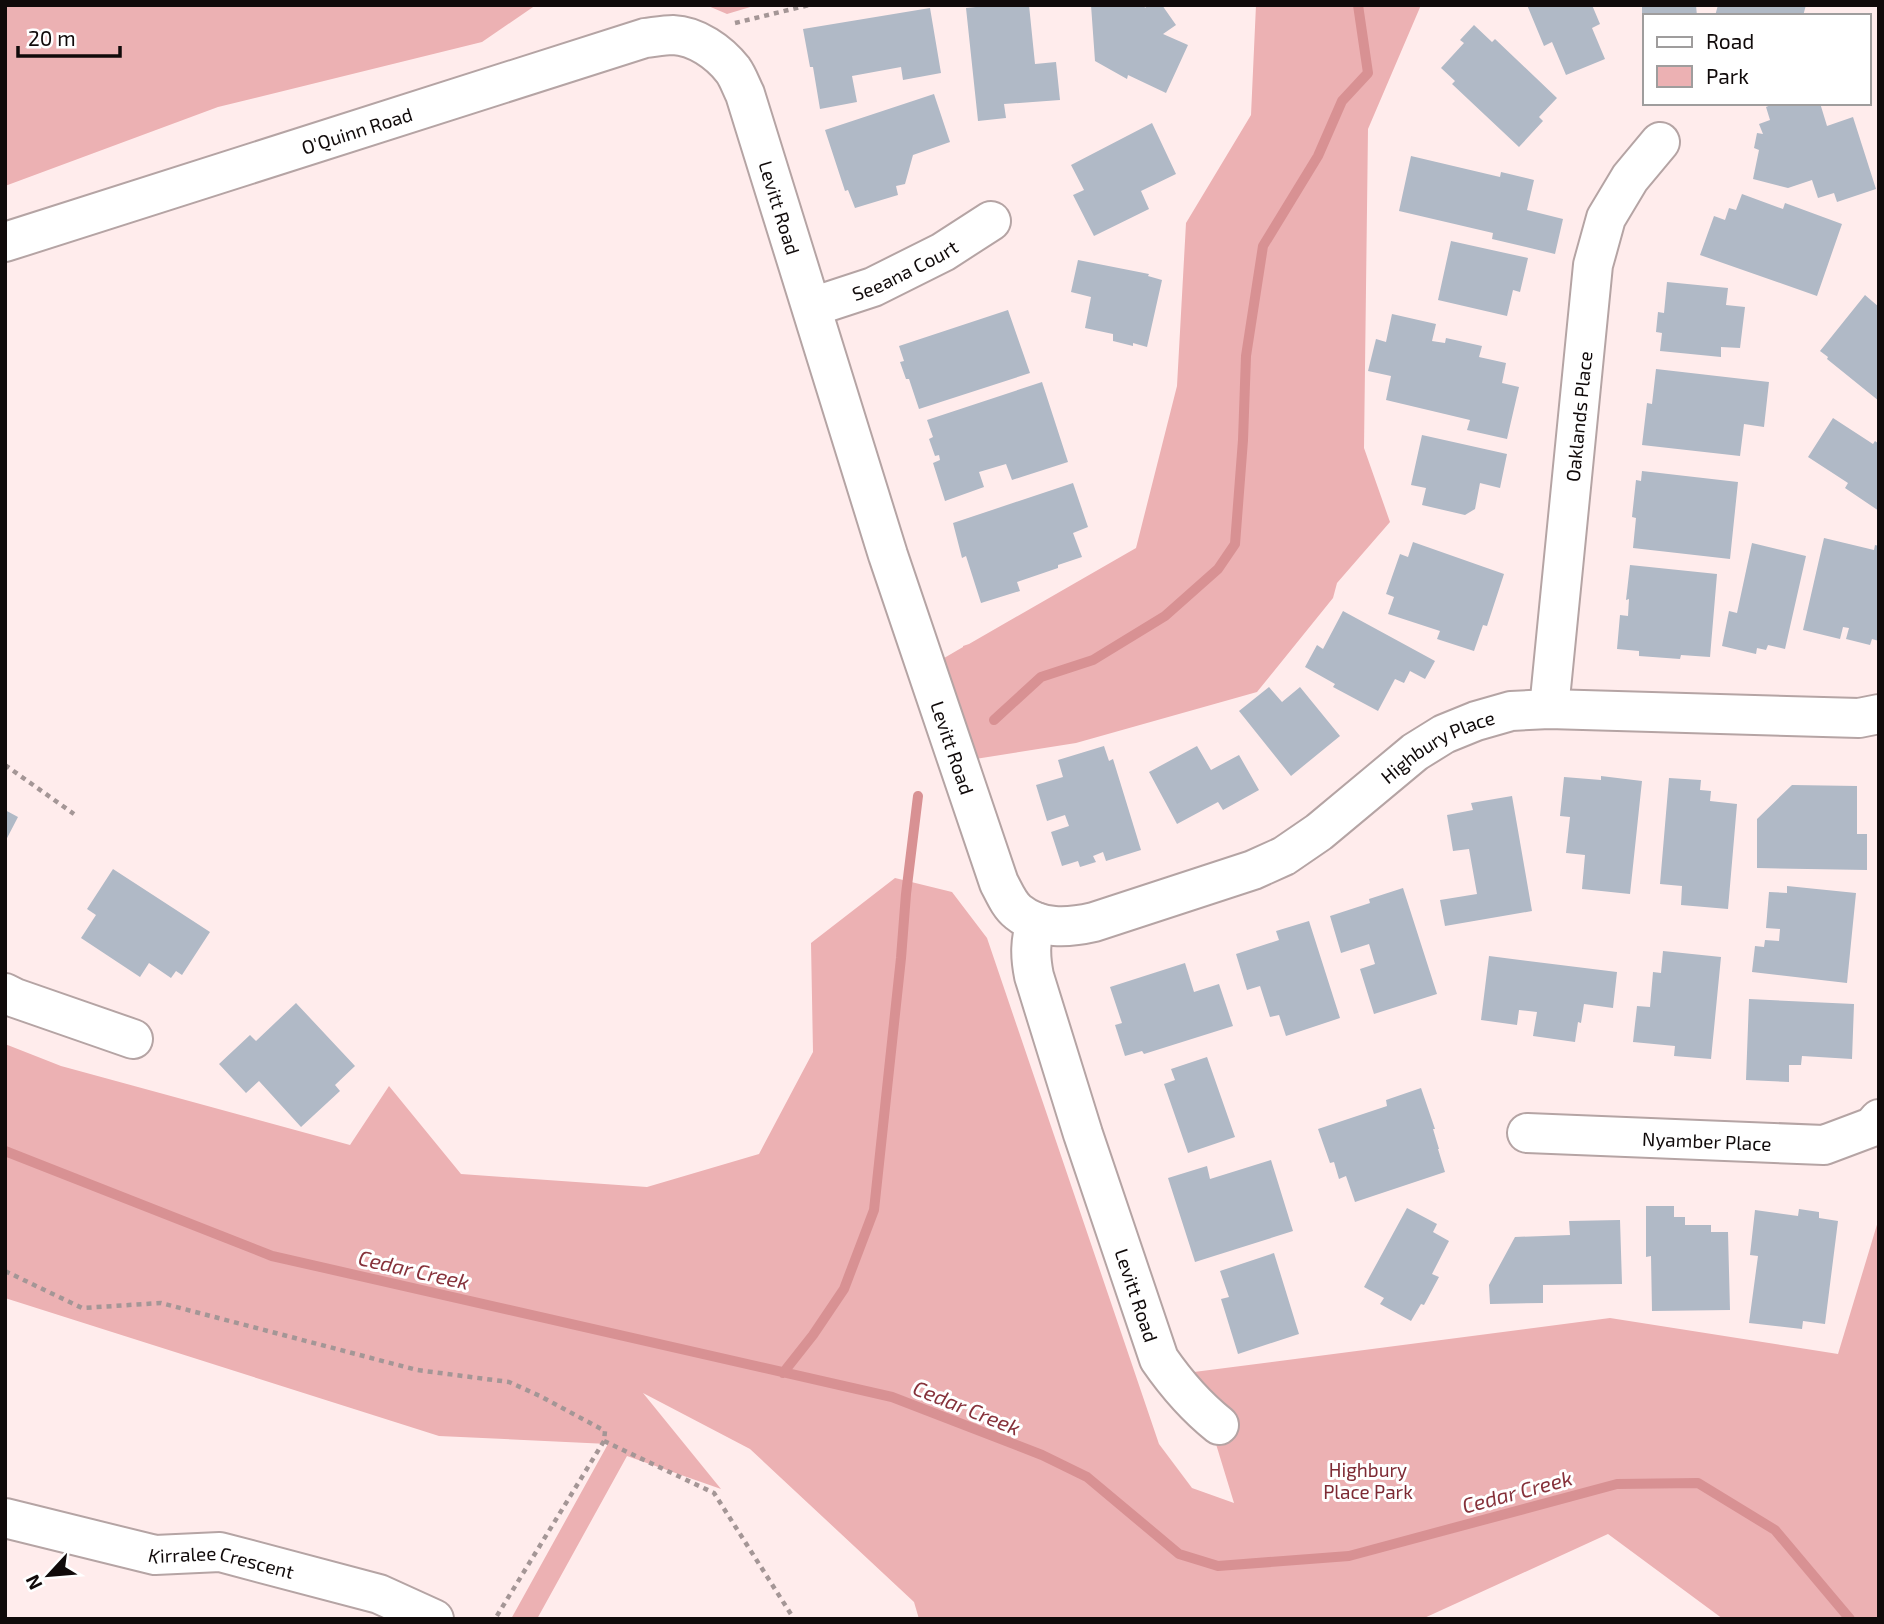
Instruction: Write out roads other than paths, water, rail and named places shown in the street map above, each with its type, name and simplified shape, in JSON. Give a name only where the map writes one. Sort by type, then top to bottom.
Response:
[{"type":"street","name":"O'Quinn Road","points":[[5,243],[645,38],[680,36],[709,48]]},
{"type":"street","name":"Levitt Road","points":[[709,48],[734,71],[745,94],[888,555],[999,883],[1018,912],[1036,922],[1030,954],[1034,976],[1083,1134],[1159,1359],[1193,1404],[1219,1425]]},
{"type":"street","name":"Oaklands Place","points":[[1549,709],[1593,265],[1606,218],[1630,178],[1660,142]]},
{"type":"street","name":"Seeana Court","points":[[812,307],[873,287],[943,253],[991,222]]},
{"type":"street","name":"Highbury Place","points":[[1036,922],[1069,928],[1253,870],[1284,856],[1319,832],[1415,752],[1444,734],[1511,711],[1549,709],[1859,718],[1879,714]]},
{"type":"street","points":[[5,993],[133,1039]]},
{"type":"street","name":"Nyamber Place","points":[[1527,1133],[1824,1145],[1872,1127],[1879,1119]]},
{"type":"street","name":"Kirralee Crescent","points":[[5,1518],[155,1555],[220,1552],[379,1594],[434,1619]]},
{"type":"waterway","points":[[994,720],[1041,677],[1093,660],[1165,616],[1218,569],[1235,544],[1246,356],[1263,246],[1318,156],[1342,101],[1368,73],[1358,5]]},
{"type":"waterway","points":[[783,1373],[844,1289],[874,1210],[918,796]]},
{"type":"waterway","name":"Cedar Creek","points":[[5,1151],[272,1256],[892,1397],[1042,1455],[1087,1477],[1179,1554],[1218,1566],[1349,1556],[1617,1484],[1698,1483],[1775,1530],[1850,1619]]},
{"type":"park label","name":"Highbury Place Park","points":[[1368,1480]]}]
